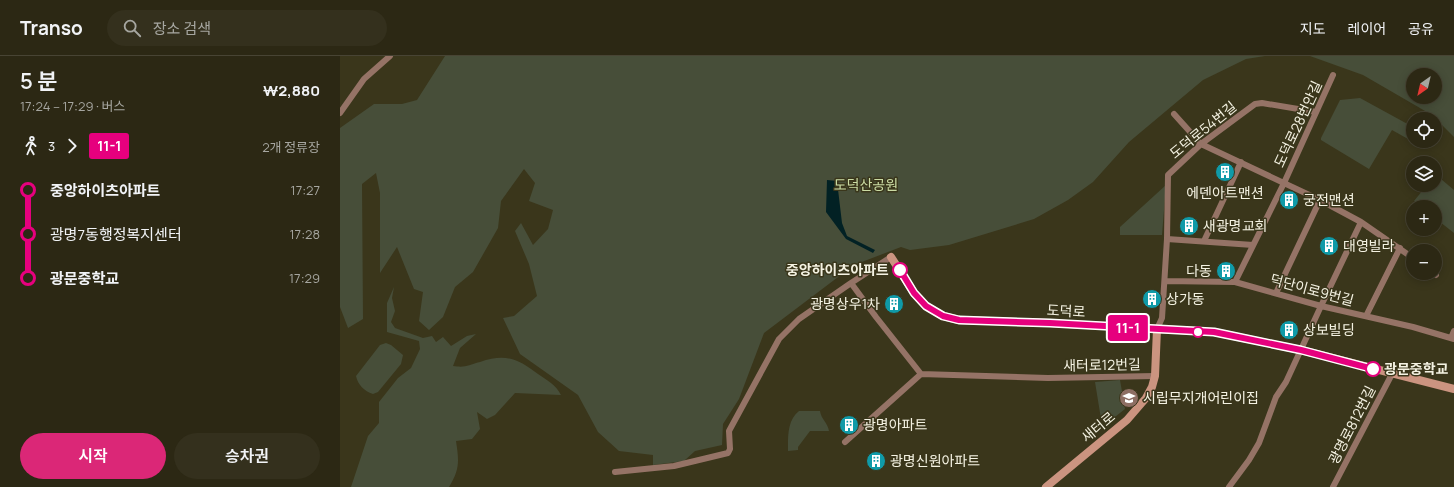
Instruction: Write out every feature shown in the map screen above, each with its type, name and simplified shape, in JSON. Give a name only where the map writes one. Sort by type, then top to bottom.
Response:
[{"type":"street","points":[[340,113],[364,79],[390,56]]},
{"type":"street","name":"도덕로28번안길","points":[[1235,282],[1284,183],[1334,75]]},
{"type":"street","name":"도덕로54번길","points":[[1157,329],[1162,318],[1165,281],[1168,175],[1201,144],[1255,104],[1262,103],[1316,112]]},
{"type":"street","name":"도덕로28번안길","points":[[1174,114],[1201,144],[1320,200],[1361,222],[1406,253]]},
{"type":"street","points":[[1204,241],[1241,162]]},
{"type":"street","points":[[1276,293],[1320,200]]},
{"type":"street","points":[[1229,487],[1249,460],[1259,443],[1276,397],[1286,382],[1320,306],[1361,222]]},
{"type":"street","points":[[1167,239],[1253,245]]},
{"type":"street","points":[[1366,316],[1400,248]]},
{"type":"street","points":[[615,472],[674,466],[728,453],[730,449],[728,431],[779,339],[799,319],[891,257]]},
{"type":"street","name":"도덕로","points":[[891,257],[914,293],[926,306],[943,316],[959,320],[1050,323],[1214,332],[1301,350],[1454,390]]},
{"type":"street","name":"덕단이로9번길","points":[[1165,281],[1235,282],[1320,306],[1366,316],[1452,339],[1454,331]]},
{"type":"street","points":[[845,442],[921,374],[851,283]]},
{"type":"street","name":"새터로","points":[[1046,487],[1131,416],[1146,398],[1152,387],[1155,376],[1157,329]]},
{"type":"street","name":"새터로12번길","points":[[921,374],[1048,378],[1155,376]]},
{"type":"street","name":"광명로812번길","points":[[1334,487],[1392,374]]},
{"type":"green space","name":"도덕산공원","points":[[445,56],[1265,56],[1246,59],[1203,80],[1129,142],[1093,182],[1068,200],[1034,219],[949,245],[910,250],[901,247],[854,265],[764,333],[739,399],[723,424],[722,445],[695,451],[684,461],[653,465],[653,455],[619,451],[598,432],[578,395],[520,354],[503,318],[514,316],[537,296],[529,264],[515,231],[521,223],[533,245],[548,229],[553,210],[529,201],[535,183],[524,169],[501,201],[498,228],[473,272],[455,287],[443,317],[429,330],[419,321],[423,292],[414,289],[397,247],[380,273],[380,193],[376,173],[362,184],[363,319],[348,328],[340,307],[340,128],[374,104],[402,104],[417,100]]},
{"type":"green space","points":[[1310,56],[1454,56],[1454,137],[1442,125],[1442,112],[1427,112],[1413,104],[1442,104],[1442,68],[1406,68],[1406,100],[1363,75]]},
{"type":"green space","points":[[1360,98],[1406,123],[1406,138],[1392,130],[1369,169],[1321,140],[1340,100]]},
{"type":"green space","points":[[1442,180],[1454,190],[1454,233],[1442,224],[1442,200],[1415,200],[1421,192],[1442,192]]},
{"type":"green space","points":[[1166,185],[1162,235],[1120,235],[1120,227]]},
{"type":"green space","points":[[394,287],[392,298],[395,311],[391,322],[395,328],[423,338],[432,336],[436,342],[443,337],[451,346],[467,336],[476,334],[460,348],[453,366],[464,366],[497,358],[511,359],[518,361],[548,381],[557,388],[561,395],[515,393],[495,415],[487,419],[477,412],[480,429],[472,439],[456,441],[458,465],[449,487],[351,487],[368,436],[379,423],[379,402],[398,378],[411,368],[420,349],[419,341],[387,332],[387,303]]},
{"type":"green space","points":[[386,343],[391,345],[403,355],[401,364],[378,392],[373,394],[362,387],[356,376],[380,345]]},
{"type":"green space","points":[[1120,380],[1125,409],[1106,424],[1106,419],[1101,419],[1095,382]]},
{"type":"green space","points":[[799,411],[820,411],[829,431],[810,431],[798,447],[798,450],[788,451],[790,424],[792,419]]},
{"type":"water","points":[[827,180],[837,181],[842,223],[847,236],[875,250],[873,253],[846,239],[826,212]]},
{"type":"bus line","name":"11-1","points":[[900,270],[914,293],[926,306],[943,316],[959,320],[1050,323],[1214,332],[1301,350],[1373,369]]},
{"type":"place","name":"에덴아트맨션","points":[[1225,172]]},
{"type":"place","name":"궁전맨션","points":[[1289,200]]},
{"type":"place","name":"새광명교회","points":[[1189,226]]},
{"type":"place","name":"대영빌라","points":[[1329,246]]},
{"type":"place","name":"중앙하이츠아파트","points":[[900,270]]},
{"type":"place","name":"다동","points":[[1226,271]]},
{"type":"place","name":"상가동","points":[[1152,299]]},
{"type":"place","name":"광명상우1차","points":[[894,304]]},
{"type":"place","name":"상보빌딩","points":[[1289,330]]},
{"type":"place","name":"광문중학교","points":[[1373,369]]},
{"type":"place","name":"시립무지개어린이집","points":[[1129,398]]},
{"type":"place","name":"광명아파트","points":[[849,425]]},
{"type":"place","name":"광명신원아파트","points":[[876,461]]}]
